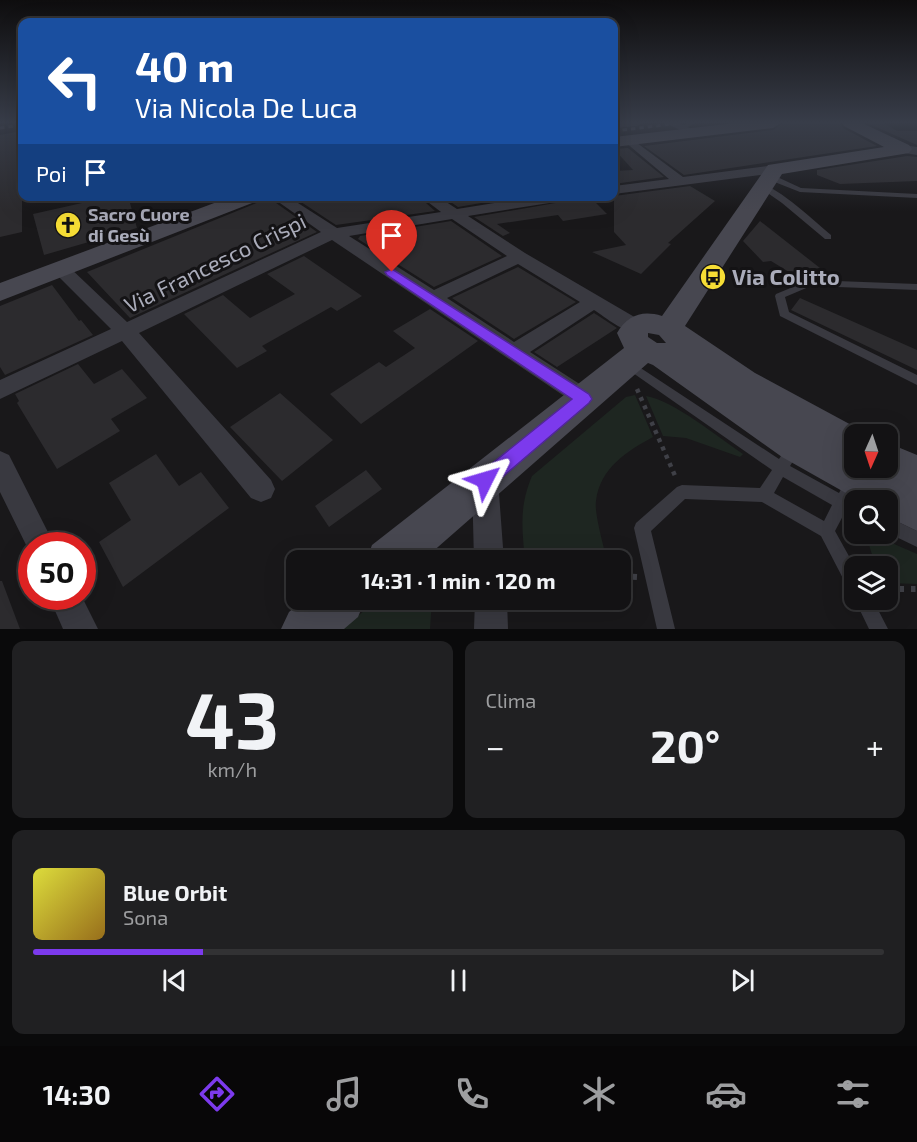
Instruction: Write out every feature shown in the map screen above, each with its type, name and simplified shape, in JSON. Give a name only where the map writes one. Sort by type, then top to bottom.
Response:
[{"type":"main road","points":[[401,550],[653,344],[770,178],[905,152]]},
{"type":"main road","points":[[4,291],[241,201]]},
{"type":"main road","points":[[653,344],[789,458],[917,511]]},
{"type":"main road","points":[[653,344],[743,382],[851,484]]},
{"type":"main road","points":[[898,464],[917,473]]},
{"type":"main road","points":[[306,629],[329,610]]},
{"type":"street","points":[[636,152],[680,181]]},
{"type":"street","points":[[618,189],[680,181],[770,178]]},
{"type":"street","points":[[284,201],[584,399]]},
{"type":"street","points":[[435,201],[519,257],[594,302],[653,344]]},
{"type":"street","name":"Via Francesco Crispi","points":[[0,390],[331,234],[534,201]]},
{"type":"street","points":[[432,298],[519,257]]},
{"type":"street","points":[[62,269],[126,332],[261,489]]},
{"type":"street","points":[[513,352],[594,302]]},
{"type":"street","points":[[0,463],[33,532]]},
{"type":"street","points":[[485,480],[488,550]]},
{"type":"street","points":[[72,610],[81,629]]},
{"type":"street","points":[[490,610],[491,629]]},
{"type":"lane","points":[[770,178],[800,190],[917,196]]},
{"type":"lane","points":[[770,178],[785,201],[828,237]]},
{"type":"lane","points":[[917,287],[810,283],[780,296],[784,314],[917,380]]},
{"type":"lane","points":[[764,495],[789,458]]},
{"type":"lane","points":[[827,531],[851,484]]},
{"type":"lane","points":[[666,629],[642,528],[682,492],[764,495],[827,531],[844,563]]},
{"type":"lane","points":[[898,530],[917,539]]},
{"type":"lane","points":[[869,610],[879,629]]},
{"type":"path","points":[[653,344],[682,492]]},
{"type":"path","points":[[898,589],[917,589]]},
{"type":"shaded area","points":[[635,395],[653,437],[616,462],[603,479],[596,501],[596,513],[605,550],[524,550],[523,508],[532,476],[626,397]]},
{"type":"shaded area","points":[[646,396],[669,404],[743,454],[740,457],[686,438],[663,436]]},
{"type":"shaded area","points":[[894,544],[917,554],[917,584],[898,583],[898,556],[872,556],[869,545]]},
{"type":"shaded area","points":[[365,610],[431,610],[430,629],[342,629]]},
{"type":"building","points":[[0,152],[18,152],[18,201],[22,201],[22,232],[0,237]]},
{"type":"building","points":[[618,152],[633,152],[664,177],[618,183],[618,171],[633,170]]},
{"type":"building","points":[[653,152],[835,152],[684,175]]},
{"type":"building","points":[[907,156],[917,157],[917,181],[840,184],[817,175],[817,170]]},
{"type":"building","points":[[690,186],[715,201],[668,243],[671,244],[641,274],[592,252],[626,245],[614,232],[614,201],[618,201],[618,195]]},
{"type":"building","name":"Sacro Cuore di Gesù","points":[[91,201],[129,201],[137,228],[44,255],[33,214]]},
{"type":"building","points":[[262,201],[273,201],[317,232],[130,318],[87,272]]},
{"type":"building","points":[[300,201],[424,201],[435,211],[336,225]]},
{"type":"building","points":[[449,201],[492,201],[458,207]]},
{"type":"building","points":[[567,201],[594,201],[607,214],[563,221],[558,215],[497,224],[510,233],[503,236],[474,217]]},
{"type":"building","points":[[451,221],[502,256],[434,287],[358,239],[360,236]]},
{"type":"building","points":[[760,221],[820,268],[789,272],[771,261],[763,262],[743,241]]},
{"type":"building","points":[[304,256],[362,296],[337,311],[331,307],[262,346],[267,351],[237,368],[184,314],[223,295],[250,318],[295,294],[267,274]]},
{"type":"building","points":[[518,267],[576,302],[514,339],[452,298]]},
{"type":"building","points":[[52,285],[79,321],[81,320],[93,335],[5,375],[0,367],[0,306]]},
{"type":"building","points":[[800,298],[917,350],[917,370],[791,310]]},
{"type":"building","points":[[430,309],[478,341],[361,424],[330,394],[379,362],[386,367],[415,348],[393,331]]},
{"type":"building","points":[[594,313],[617,328],[557,367],[534,352]]},
{"type":"building","points":[[78,364],[94,384],[122,369],[147,398],[111,419],[120,431],[57,469],[17,403],[19,401],[15,394]]},
{"type":"building","points":[[280,393],[333,440],[282,481],[230,427]]},
{"type":"building","points":[[156,454],[179,486],[201,472],[229,508],[123,587],[99,542],[131,520],[109,483]]},
{"type":"building","points":[[366,470],[382,489],[329,527],[315,506]]},
{"type":"building","points":[[0,581],[2,581],[20,629],[0,629]]},
{"type":"place","name":"Sacro Cuore di Gesù","points":[[68,225]]},
{"type":"place","name":"Via Colitto","points":[[713,277]]},
{"type":"route","points":[[392,272],[584,399],[485,480]]}]
